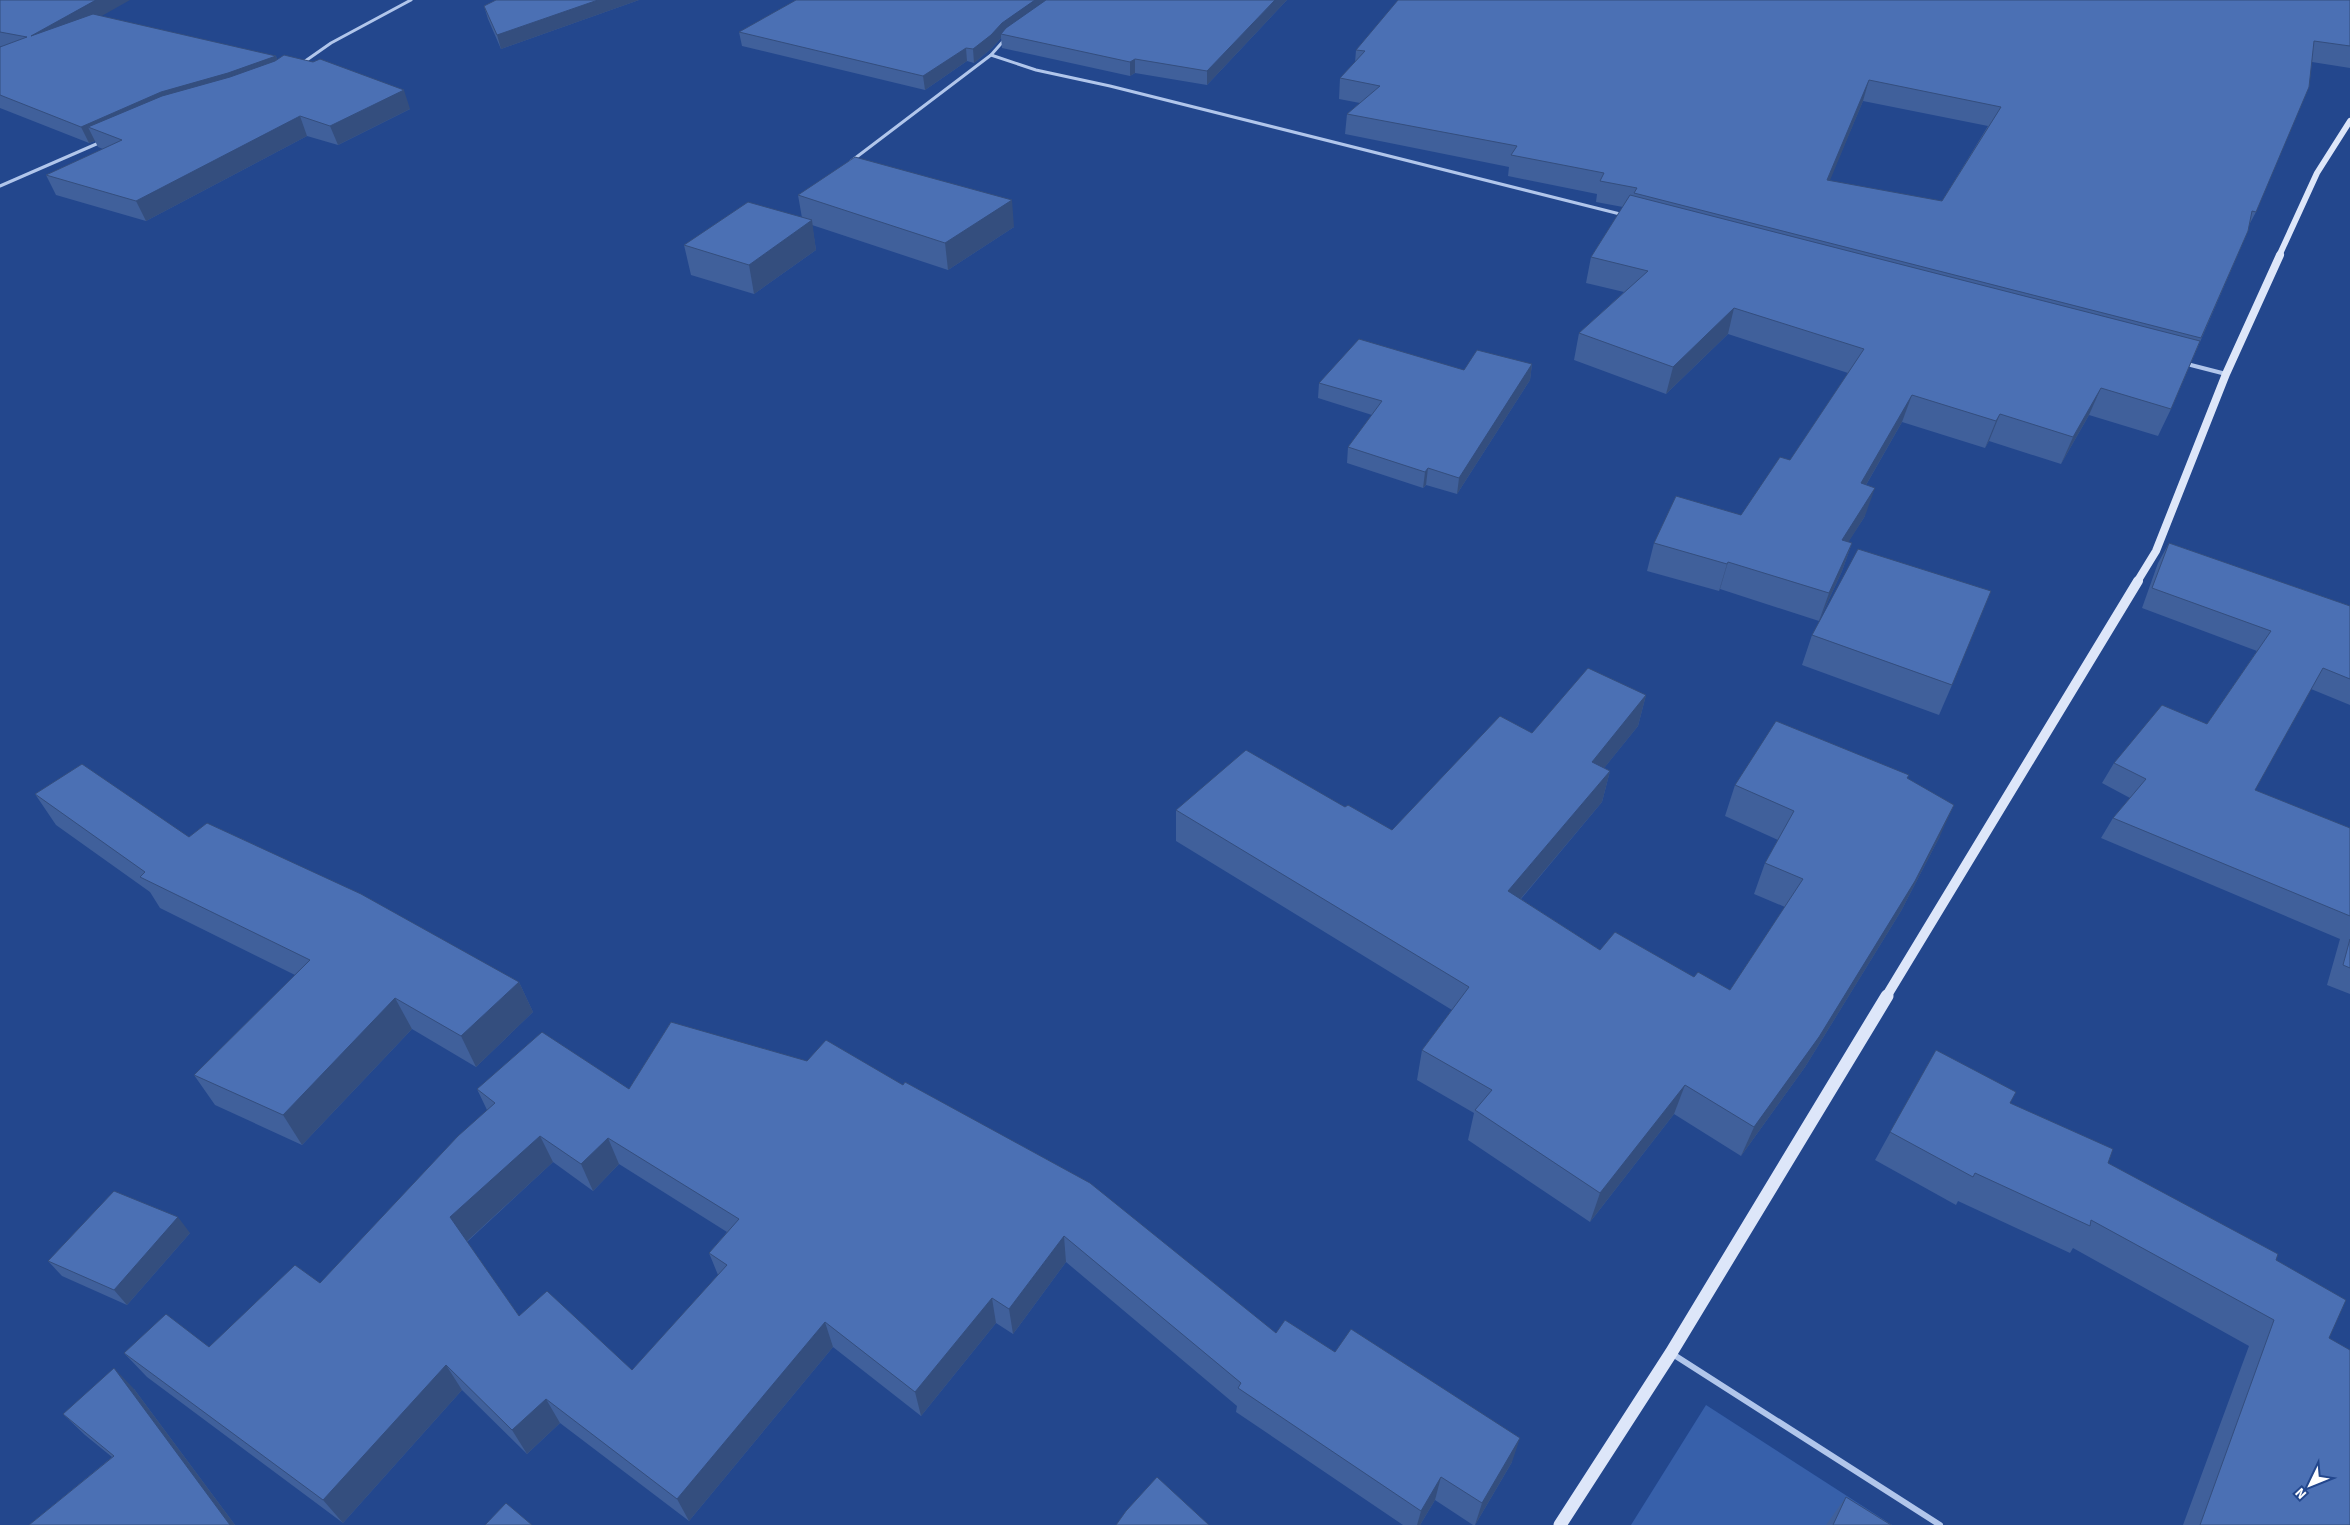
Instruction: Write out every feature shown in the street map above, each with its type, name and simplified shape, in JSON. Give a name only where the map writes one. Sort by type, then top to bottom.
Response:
[{"type":"street","points":[[294,68],[331,43],[411,0]]},
{"type":"street","points":[[844,168],[856,156],[990,56],[1013,34]]},
{"type":"street","points":[[990,56],[1036,70],[1120,89],[1633,218]]},
{"type":"street","points":[[1560,1525],[1671,1353],[2160,552],[2226,374],[2317,173],[2350,121]]},
{"type":"street","points":[[0,186],[102,141]]},
{"type":"street","points":[[2178,361],[2226,374]]},
{"type":"street","points":[[1671,1353],[1940,1525]]},
{"type":"shaded area","points":[[1706,1405],[1892,1525],[1631,1525]]},
{"type":"building","points":[[0,0],[96,0],[31,36],[93,14],[276,56],[228,73],[161,92],[81,127],[0,95],[0,47],[27,37],[0,32]]},
{"type":"building","points":[[496,0],[598,0],[497,35],[484,6]]},
{"type":"building","points":[[796,0],[1035,0],[1002,23],[991,35],[973,49],[966,48],[923,76],[739,32]]},
{"type":"building","points":[[1046,0],[1275,0],[1207,71],[1135,59],[1130,62],[1001,34],[1006,28]]},
{"type":"building","points":[[1398,0],[2350,0],[2350,46],[2314,41],[2309,87],[2256,212],[2252,211],[2248,231],[2201,338],[1634,193],[1637,188],[1600,181],[1604,173],[1511,155],[1517,146],[1347,114],[1380,86],[1340,78],[1365,51],[1356,50]],"holes":[[[1869,80],[2001,107],[1942,201],[1827,180]]]},
{"type":"building","points":[[284,55],[313,62],[320,59],[404,90],[330,126],[300,116],[136,201],[46,175],[122,140],[88,127],[162,96],[230,77],[275,61]]},
{"type":"building","points":[[855,157],[1012,200],[945,243],[798,195]]},
{"type":"building","points":[[1630,195],[2200,341],[2171,409],[2101,388],[2073,437],[2000,414],[1996,421],[1912,395],[1861,483],[1875,488],[1842,540],[1852,543],[1829,593],[1728,562],[1727,564],[1654,543],[1676,496],[1741,515],[1780,457],[1790,460],[1864,349],[1734,308],[1673,367],[1579,333],[1648,271],[1591,257]]},
{"type":"building","points":[[748,202],[812,220],[749,265],[684,245]]},
{"type":"building","points":[[1359,339],[1464,370],[1477,350],[1532,364],[1459,478],[1428,468],[1425,472],[1348,447],[1382,401],[1319,383]]},
{"type":"building","points":[[2169,543],[2350,606],[2350,679],[2323,668],[2255,790],[2350,828],[2350,916],[2113,818],[2146,779],[2114,763],[2162,705],[2207,724],[2271,631],[2152,588]]},
{"type":"building","points":[[1858,549],[1991,591],[1952,685],[1812,635]]},
{"type":"building","points":[[1588,668],[1646,695],[1592,762],[1610,771],[1508,891],[1600,950],[1615,932],[1694,977],[1698,972],[1730,990],[1803,879],[1765,863],[1794,811],[1735,785],[1776,721],[1909,775],[1907,778],[1954,805],[1915,881],[1819,1037],[1754,1127],[1685,1085],[1600,1193],[1475,1110],[1492,1090],[1422,1050],[1469,987],[1176,810],[1246,750],[1345,807],[1348,805],[1392,830],[1500,716],[1532,733]]},
{"type":"building","points":[[82,764],[189,837],[207,823],[361,894],[519,982],[461,1036],[395,998],[283,1115],[194,1075],[310,960],[140,877],[145,872],[35,794]]},
{"type":"building","points":[[2350,939],[2350,968],[2343,965]]},
{"type":"building","points":[[671,1022],[807,1061],[826,1040],[903,1085],[905,1082],[1090,1183],[1276,1333],[1285,1320],[1335,1352],[1351,1329],[1520,1438],[1482,1503],[1441,1477],[1421,1511],[1238,1388],[1241,1383],[1064,1236],[1009,1309],[992,1298],[915,1392],[825,1322],[677,1499],[546,1399],[512,1430],[446,1365],[323,1500],[124,1353],[166,1314],[209,1347],[295,1265],[320,1283],[458,1136],[495,1103],[477,1089],[542,1032],[629,1089]],"holes":[[[540,1136],[581,1164],[608,1138],[739,1219],[709,1253],[727,1265],[632,1370],[547,1291],[519,1316],[450,1217]]]},
{"type":"building","points":[[1936,1050],[2016,1092],[2010,1103],[2113,1149],[2108,1163],[2278,1254],[2276,1260],[2346,1300],[2329,1338],[2350,1350],[2350,1525],[2200,1525],[2274,1320],[2091,1220],[2090,1226],[1975,1173],[1973,1177],[1890,1132]]},
{"type":"building","points":[[114,1191],[178,1217],[114,1290],[48,1261]]},
{"type":"building","points":[[114,1368],[230,1525],[29,1525],[114,1456],[63,1414]]},
{"type":"building","points":[[1157,1477],[1209,1525],[1116,1525]]},
{"type":"building","points":[[1846,1497],[1891,1525],[1833,1525]]},
{"type":"building","points":[[506,1503],[532,1525],[485,1525]]}]
